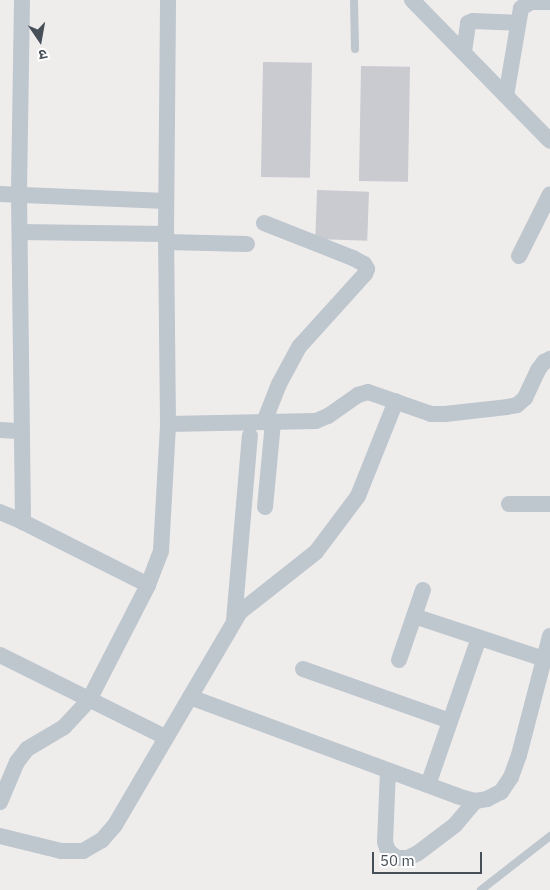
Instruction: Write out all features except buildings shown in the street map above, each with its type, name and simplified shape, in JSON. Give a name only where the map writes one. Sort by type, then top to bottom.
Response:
[{"type":"street","points":[[22,0],[19,193],[23,522]]},
{"type":"street","points":[[0,802],[17,762],[28,749],[64,727],[89,700],[148,585],[161,551],[168,424],[166,201],[168,0]]},
{"type":"street","points":[[412,0],[550,141]]},
{"type":"street","points":[[506,96],[521,8],[525,4],[550,2]]},
{"type":"street","points":[[464,52],[468,23],[473,21],[518,23]]},
{"type":"street","points":[[0,194],[19,193],[166,201]]},
{"type":"street","points":[[519,256],[550,194]]},
{"type":"street","points":[[264,223],[353,258],[364,264],[367,269],[365,274],[299,347],[279,384],[269,422],[265,507]]},
{"type":"street","points":[[20,232],[166,238],[246,244]]},
{"type":"street","points":[[168,424],[316,421],[328,416],[358,395],[368,392],[431,414],[517,405],[525,398],[538,370],[544,362],[550,359]]},
{"type":"street","points":[[0,836],[61,851],[82,851],[102,840],[115,825],[234,622],[251,601],[305,561],[328,539],[361,489],[396,401]]},
{"type":"street","points":[[0,430],[22,431]]},
{"type":"street","points":[[234,622],[250,436]]},
{"type":"street","points":[[508,504],[550,504]]},
{"type":"street","points":[[0,512],[148,585]]},
{"type":"street","points":[[399,660],[423,590]]},
{"type":"street","points":[[414,616],[544,659]]},
{"type":"street","points":[[190,697],[428,785],[476,801],[487,800],[501,792],[511,777],[519,755],[550,636]]},
{"type":"street","points":[[428,785],[479,638]]},
{"type":"street","points":[[0,655],[165,737]]},
{"type":"street","points":[[303,669],[450,721]]},
{"type":"street","points":[[388,771],[385,842],[388,851],[397,858],[408,858],[418,853],[455,825],[476,801]]},
{"type":"lane","points":[[354,0],[356,49]]},
{"type":"lane","points":[[481,890],[550,836]]}]
